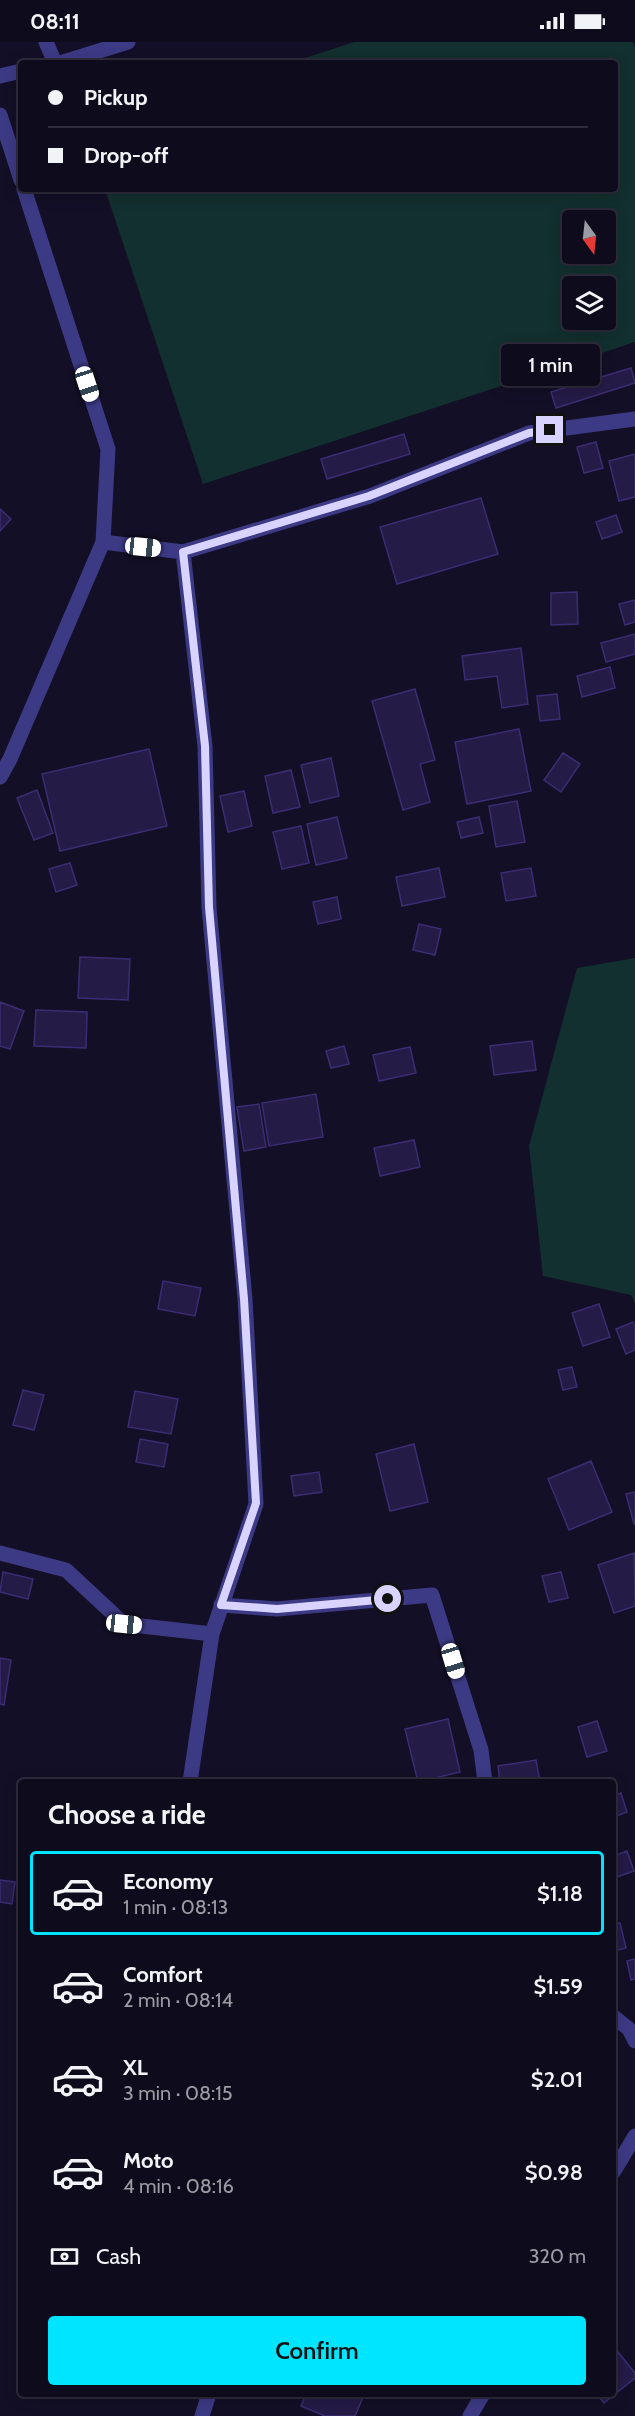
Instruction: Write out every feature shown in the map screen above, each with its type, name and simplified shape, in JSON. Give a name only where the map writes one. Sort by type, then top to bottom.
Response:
[{"type":"street","points":[[46,42],[54,60]]},
{"type":"street","points":[[70,60],[128,42]]},
{"type":"street","points":[[0,76],[18,72]]},
{"type":"street","points":[[0,115],[18,171]]},
{"type":"street","points":[[0,777],[5,757],[104,543],[108,449],[25,192]]},
{"type":"street","points":[[104,543],[183,552],[369,496],[529,433],[635,419]]},
{"type":"street","points":[[183,552],[205,746],[209,907],[244,1299],[256,1503],[212,1634],[190,1779]]},
{"type":"street","points":[[0,1553],[66,1570],[124,1624],[212,1634]]},
{"type":"street","points":[[221,1605],[277,1609],[432,1595],[481,1750],[485,1779]]},
{"type":"street","points":[[616,2019],[629,2029],[635,2041]]},
{"type":"street","points":[[616,2168],[635,2136]]},
{"type":"street","points":[[202,2416],[208,2397]]},
{"type":"street","points":[[470,2416],[481,2397]]},
{"type":"green space","points":[[354,42],[633,42],[635,48],[635,342],[203,484],[106,192],[618,192],[618,60],[299,60]]},
{"type":"green space","points":[[635,958],[635,1303],[631,1295],[543,1276],[529,1146],[577,968]]},
{"type":"building","points":[[631,368],[635,383],[556,408],[551,392]]},
{"type":"building","points":[[404,434],[410,454],[327,479],[321,459]]},
{"type":"building","points":[[596,442],[603,468],[584,473],[577,447]]},
{"type":"building","points":[[635,454],[635,497],[619,501],[609,461]]},
{"type":"building","points":[[481,498],[498,554],[397,584],[380,527]]},
{"type":"building","points":[[0,509],[11,519],[0,531]]},
{"type":"building","points":[[616,515],[622,532],[602,539],[596,522]]},
{"type":"building","points":[[577,592],[578,624],[551,625],[551,593]]},
{"type":"building","points":[[635,600],[635,622],[625,625],[619,604]]},
{"type":"building","points":[[635,634],[635,654],[606,662],[601,643]]},
{"type":"building","points":[[521,648],[528,704],[502,708],[497,676],[465,680],[462,656]]},
{"type":"building","points":[[610,667],[615,688],[582,697],[577,676]]},
{"type":"building","points":[[415,689],[435,760],[420,764],[430,802],[403,810],[372,701]]},
{"type":"building","points":[[557,694],[560,719],[540,721],[537,696]]},
{"type":"building","points":[[519,729],[531,791],[467,804],[455,742]]},
{"type":"building","points":[[149,749],[167,826],[60,851],[42,774]]},
{"type":"building","points":[[563,753],[580,764],[561,792],[544,780]]},
{"type":"building","points":[[331,758],[339,796],[310,803],[301,765]]},
{"type":"building","points":[[291,770],[300,807],[273,813],[265,776]]},
{"type":"building","points":[[37,790],[53,833],[34,840],[17,798]]},
{"type":"building","points":[[244,791],[252,826],[228,832],[220,796]]},
{"type":"building","points":[[517,801],[525,842],[496,847],[489,806]]},
{"type":"building","points":[[337,817],[347,858],[316,865],[307,824]]},
{"type":"building","points":[[479,817],[483,833],[461,838],[457,822]]},
{"type":"building","points":[[301,826],[309,863],[282,869],[273,832]]},
{"type":"building","points":[[70,863],[77,885],[56,892],[49,869]]},
{"type":"building","points":[[439,868],[445,897],[402,906],[396,877]]},
{"type":"building","points":[[531,868],[536,896],[506,901],[501,873]]},
{"type":"building","points":[[337,897],[341,919],[318,924],[313,902]]},
{"type":"building","points":[[419,924],[441,929],[435,955],[413,950]]},
{"type":"building","points":[[80,957],[130,959],[128,1000],[78,998]]},
{"type":"building","points":[[0,1002],[24,1011],[10,1049],[0,1046]]},
{"type":"building","points":[[36,1010],[87,1012],[86,1048],[34,1046]]},
{"type":"building","points":[[532,1041],[536,1070],[494,1075],[490,1046]]},
{"type":"building","points":[[344,1046],[349,1064],[331,1068],[326,1051]]},
{"type":"building","points":[[410,1047],[416,1073],[379,1081],[373,1055]]},
{"type":"building","points":[[316,1094],[323,1137],[269,1146],[262,1103]]},
{"type":"building","points":[[259,1104],[266,1147],[244,1151],[237,1107]]},
{"type":"building","points":[[414,1140],[420,1167],[380,1176],[374,1148]]},
{"type":"building","points":[[163,1281],[201,1288],[195,1316],[158,1309]]},
{"type":"building","points":[[599,1304],[610,1337],[583,1346],[572,1313]]},
{"type":"building","points":[[633,1322],[635,1350],[626,1354],[616,1329]]},
{"type":"building","points":[[572,1367],[577,1387],[563,1390],[558,1370]]},
{"type":"building","points":[[23,1390],[44,1395],[34,1430],[13,1425]]},
{"type":"building","points":[[135,1391],[178,1399],[171,1434],[128,1427]]},
{"type":"building","points":[[140,1439],[168,1444],[164,1467],[136,1462]]},
{"type":"building","points":[[414,1444],[428,1502],[390,1511],[376,1454]]},
{"type":"building","points":[[591,1461],[612,1512],[569,1530],[548,1479]]},
{"type":"building","points":[[319,1472],[322,1492],[294,1496],[291,1476]]},
{"type":"building","points":[[635,1492],[635,1524],[634,1524],[626,1494]]},
{"type":"building","points":[[634,1553],[635,1606],[614,1613],[598,1565]]},
{"type":"building","points":[[3,1572],[33,1579],[28,1599],[0,1592]]},
{"type":"building","points":[[561,1572],[568,1598],[549,1602],[542,1576]]},
{"type":"building","points":[[0,1658],[11,1660],[4,1705],[0,1704]]},
{"type":"building","points":[[448,1719],[460,1772],[431,1779],[417,1779],[405,1729]]},
{"type":"building","points":[[597,1721],[607,1751],[587,1757],[578,1727]]},
{"type":"building","points":[[536,1760],[539,1779],[500,1779],[498,1766]]},
{"type":"building","points":[[621,1793],[627,1812],[616,1816],[616,1794]]},
{"type":"building","points":[[627,1851],[634,1871],[617,1877],[616,1855]]},
{"type":"building","points":[[0,1880],[15,1882],[12,1904],[0,1902]]},
{"type":"building","points":[[620,1923],[626,1948],[616,1950],[616,1924]]},
{"type":"building","points":[[635,1959],[635,1979],[631,1980],[627,1961]]},
{"type":"building","points":[[616,2349],[635,2373],[635,2378],[616,2393]]},
{"type":"building","points":[[305,2397],[363,2397],[355,2416],[325,2416],[301,2406]]},
{"type":"building","points":[[599,2397],[611,2397],[604,2403]]},
{"type":"route","points":[[388,1599],[277,1609],[221,1605],[256,1503],[244,1299],[209,907],[205,746],[183,552],[369,496],[529,433],[550,430]]}]
